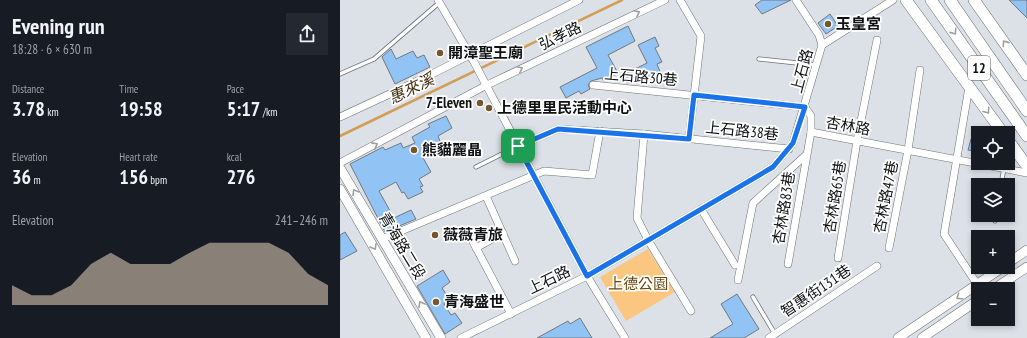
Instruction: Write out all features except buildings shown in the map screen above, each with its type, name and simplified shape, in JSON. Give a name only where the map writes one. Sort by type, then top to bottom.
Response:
[{"type":"main road","name":"12","points":[[906,0],[998,126]]},
{"type":"main road","name":"12","points":[[931,0],[1027,136]]},
{"type":"main road","name":"12","points":[[950,0],[1027,111]]},
{"type":"main road","name":"12","points":[[974,0],[1027,75]]},
{"type":"main road","points":[[1015,150],[1027,166]]},
{"type":"main road","name":"青海路二段","points":[[340,168],[440,338]]},
{"type":"main road","name":"青海路二段","points":[[340,189],[426,338]]},
{"type":"main road","points":[[1015,258],[1027,250]]},
{"type":"main road","points":[[1004,282],[1027,267]]},
{"type":"main road","points":[[980,282],[992,274]]},
{"type":"main road","points":[[898,338],[971,288]]},
{"type":"main road","points":[[922,338],[971,305]]},
{"type":"street","name":"弘孝路","points":[[340,163],[485,86],[665,0]]},
{"type":"street","points":[[680,0],[701,36],[689,139]]},
{"type":"street","name":"上石路","points":[[461,338],[587,276],[773,167],[793,143],[818,65],[822,45],[819,35],[796,0]]},
{"type":"street","points":[[822,45],[893,0]]},
{"type":"street","points":[[440,1],[474,62],[485,86],[587,276],[625,338]]},
{"type":"street","points":[[340,117],[424,78],[574,1]]},
{"type":"street","name":"杏林路65巷","points":[[838,258],[857,141],[877,40]]},
{"type":"street","name":"杏林路47巷","points":[[889,248],[908,150],[920,70]]},
{"type":"street","name":"上石路30巷","points":[[593,85],[805,107]]},
{"type":"street","points":[[969,87],[958,160],[944,234],[976,282]]},
{"type":"street","name":"上石路","points":[[805,107],[811,116],[811,132]]},
{"type":"street","name":"上石路38巷","points":[[518,146],[558,129],[644,134],[789,149]]},
{"type":"street","points":[[382,240],[544,171],[592,174],[600,131]]},
{"type":"street","name":"杏林路","points":[[806,155],[811,132],[971,162]]},
{"type":"street","points":[[644,134],[637,218],[648,240],[691,311]]},
{"type":"street","points":[[738,280],[753,203],[806,155]]},
{"type":"street","name":"杏林路83巷","points":[[788,264],[806,155]]},
{"type":"street","name":"杏林路","points":[[1013,170],[1027,173]]},
{"type":"street","points":[[486,196],[515,262]]},
{"type":"street","points":[[701,209],[735,265]]},
{"type":"street","points":[[476,248],[503,233]]},
{"type":"street","points":[[471,238],[511,314]]},
{"type":"street","name":"智惠街131巷","points":[[772,336],[877,266]]},
{"type":"lane","points":[[340,74],[374,58],[440,1]]},
{"type":"lane","points":[[759,59],[818,65]]},
{"type":"lane","points":[[476,167],[518,146]]},
{"type":"lane","points":[[753,297],[772,336]]},
{"type":"green space","name":"上德公園","points":[[648,249],[675,292],[626,321],[600,277]]},
{"type":"waterway","name":"惠來溪","points":[[340,136],[622,0]]},
{"type":"place","name":"玉皇宮","points":[[828,24]]},
{"type":"place","name":"開漳聖王廟","points":[[440,53]]},
{"type":"place","name":"7-Eleven","points":[[480,103]]},
{"type":"place","name":"上德里里民活動中心","points":[[489,108]]},
{"type":"place","name":"熊貓麗晶","points":[[414,150]]},
{"type":"place","name":"薇薇青旅","points":[[435,235]]},
{"type":"place","name":"青海盛世","points":[[436,302]]},
{"type":"route","points":[[694,95],[805,107],[793,143],[773,167],[587,276],[518,146],[558,129],[644,134],[689,139],[694,95]]}]
